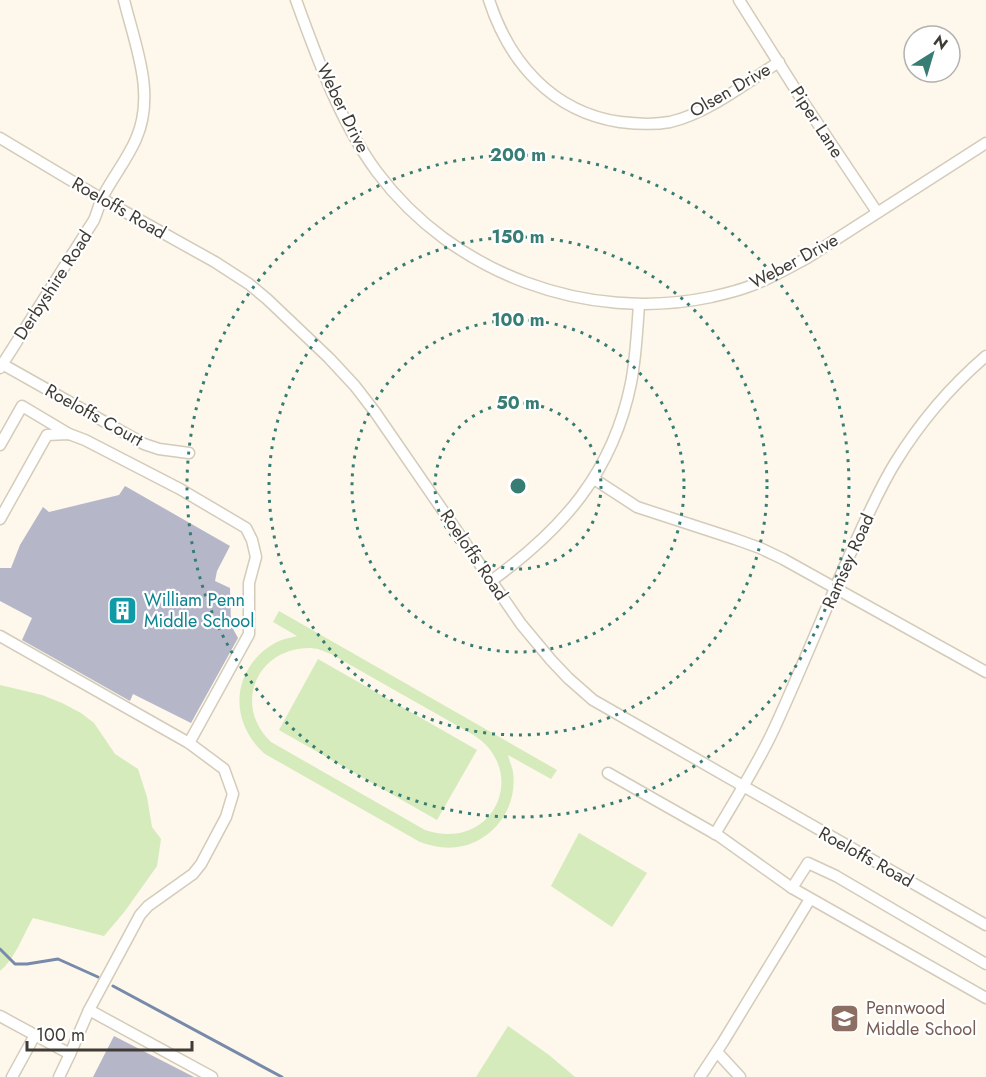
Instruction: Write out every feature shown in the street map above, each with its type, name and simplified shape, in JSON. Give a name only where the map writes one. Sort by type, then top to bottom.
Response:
[{"type":"street","points":[[102,199],[136,139],[145,106],[144,79],[124,0]]},
{"type":"street","name":"Weber Drive","points":[[296,0],[321,66],[351,131],[378,173],[420,219],[461,250],[514,278],[579,298],[623,304],[665,304],[695,300],[749,287],[807,258],[986,143]]},
{"type":"street","name":"Olsen Drive","points":[[489,0],[509,46],[524,68],[540,85],[577,109],[614,121],[650,124],[670,122],[690,116],[711,106],[778,62]]},
{"type":"street","name":"Piper Lane","points":[[739,0],[877,212]]},
{"type":"street","name":"Roeloffs Road","points":[[0,138],[214,262],[249,284],[267,299],[355,386],[536,643],[568,678],[593,700],[986,925]]},
{"type":"street","name":"Derbyshire Road","points":[[1,366],[89,229],[102,199]]},
{"type":"street","points":[[492,581],[545,538],[574,507],[601,468],[626,403],[634,365],[639,305]]},
{"type":"street","name":"Ramsey Road","points":[[715,834],[744,787],[773,731],[867,515],[894,464],[934,410],[986,356]]},
{"type":"street","name":"Roeloffs Court","points":[[1,366],[144,444],[159,450],[189,453]]},
{"type":"street","points":[[0,445],[3,432],[22,406],[69,434],[180,489],[246,528],[256,557],[249,583],[249,634],[189,743]]},
{"type":"street","points":[[0,519],[47,435],[69,434]]},
{"type":"street","points":[[594,479],[637,507],[760,548],[986,672]]},
{"type":"street","points":[[0,636],[189,743],[224,769],[233,794],[225,817],[201,864],[193,874],[148,906],[140,915],[89,1010],[58,1077]]},
{"type":"street","points":[[608,773],[715,834],[810,899],[986,999]]},
{"type":"street","points":[[792,888],[808,863],[836,876],[986,964]]},
{"type":"street","points":[[700,1077],[810,899]]},
{"type":"street","points":[[89,1010],[211,1077]]},
{"type":"street","points":[[0,1016],[70,1054]]},
{"type":"street","points":[[12,1077],[35,1035]]},
{"type":"street","points":[[717,1052],[740,1077]]},
{"type":"green space","points":[[279,611],[557,770],[551,779],[508,755],[514,785],[507,810],[492,831],[470,844],[457,847],[438,847],[420,842],[265,754],[253,741],[240,711],[243,681],[250,666],[260,654],[278,642],[297,636],[273,622]],"holes":[[[318,649],[331,654],[472,734],[490,749],[499,767],[501,786],[497,804],[486,819],[470,830],[449,834],[425,830],[271,742],[259,727],[253,712],[252,696],[256,681],[264,668],[276,657],[292,650]]]},
{"type":"green space","points":[[318,659],[477,750],[437,820],[279,730]]},
{"type":"green space","points":[[0,685],[42,695],[62,703],[94,723],[115,754],[138,769],[147,797],[152,827],[161,839],[157,866],[104,936],[33,918],[14,953],[0,971]]},
{"type":"green space","points":[[579,833],[647,873],[612,927],[551,886]]},
{"type":"green space","points":[[508,1026],[549,1055],[575,1077],[476,1077]]},
{"type":"building","name":"William Penn Middle School","points":[[125,486],[230,546],[217,571],[215,581],[230,588],[231,625],[238,638],[191,723],[133,694],[130,701],[22,640],[32,618],[0,601],[0,568],[11,568],[20,545],[43,507],[49,512],[119,495]]},
{"type":"building","points":[[114,1036],[194,1077],[93,1077]]},
{"type":"waterway","points":[[0,949],[15,964],[58,959],[98,977]]},
{"type":"waterway","points":[[113,986],[282,1077]]},
{"type":"place","name":"William Penn Middle School","points":[[123,610]]},
{"type":"place","name":"Pennwood Middle School","points":[[845,1018]]}]
